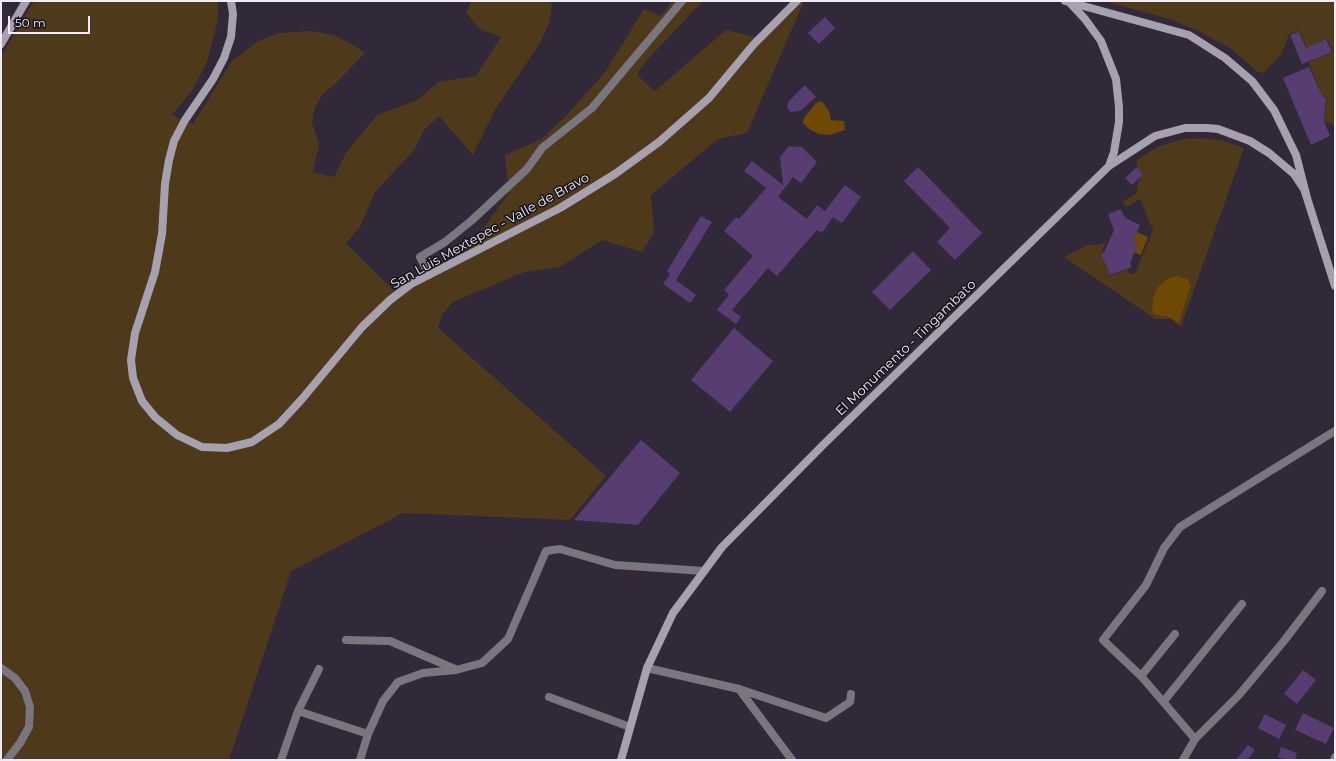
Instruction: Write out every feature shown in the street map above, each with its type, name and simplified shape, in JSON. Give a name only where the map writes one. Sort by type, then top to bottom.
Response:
[{"type":"main road","points":[[1,44],[26,1]]},
{"type":"main road","name":"San Luis Mextepec - Valle de Bravo","points":[[231,1],[233,14],[231,37],[224,58],[212,80],[185,120],[174,141],[165,184],[162,234],[155,272],[135,333],[131,360],[133,378],[142,401],[155,417],[177,435],[202,447],[227,448],[252,442],[279,424],[302,399],[362,327],[390,300],[411,284],[560,208],[615,174],[660,142],[708,98],[754,44],[797,1]]},
{"type":"main road","points":[[1067,2],[1086,19],[1101,41],[1116,79],[1119,122],[1117,137],[1109,166]]},
{"type":"main road","points":[[1067,2],[1189,35],[1225,58],[1260,91],[1280,121],[1296,155],[1307,198],[1335,286]]},
{"type":"main road","name":"El Monumento - Tingambato","points":[[621,760],[647,668],[673,613],[722,547],[824,444],[1109,166],[1155,136],[1185,128],[1207,128],[1218,130],[1250,141],[1269,153],[1294,174],[1304,189],[1307,198]]},
{"type":"street","points":[[428,275],[420,257],[445,242],[471,221],[527,168],[542,148],[592,108],[682,1]]},
{"type":"street","points":[[1195,739],[1142,676],[1103,640],[1146,585],[1171,536],[1180,527],[1335,431]]},
{"type":"street","points":[[360,760],[368,734],[383,702],[398,682],[423,673],[456,670],[482,663],[508,639],[546,551],[560,549],[615,565],[704,571]]},
{"type":"street","points":[[1183,760],[1195,739],[1239,695],[1284,641],[1322,590]]},
{"type":"street","points":[[1164,701],[1242,604]]},
{"type":"street","points":[[1142,676],[1175,634]]},
{"type":"street","points":[[346,640],[390,641],[456,670]]},
{"type":"street","points":[[1,668],[15,678],[25,691],[30,707],[29,728],[7,760]]},
{"type":"street","points":[[281,760],[298,712],[319,668]]},
{"type":"street","points":[[647,668],[738,689],[826,718],[850,702],[851,694]]},
{"type":"street","points":[[738,689],[792,760]]},
{"type":"street","points":[[549,697],[630,728]]},
{"type":"street","points":[[298,712],[368,734]]},
{"type":"shaded area","points":[[34,1],[218,1],[218,20],[206,65],[191,92],[172,115],[193,124],[232,61],[258,41],[279,33],[311,31],[334,35],[355,46],[365,53],[322,95],[315,107],[313,115],[312,123],[319,144],[313,172],[334,177],[346,153],[377,115],[417,100],[438,82],[476,76],[501,37],[480,29],[466,13],[471,1],[552,1],[550,21],[539,45],[496,108],[473,155],[439,116],[424,130],[414,150],[375,192],[360,227],[346,243],[396,293],[460,261],[509,193],[505,155],[540,140],[567,115],[605,72],[644,9],[660,16],[667,9],[671,1],[703,1],[646,61],[637,75],[655,91],[726,30],[764,39],[804,1],[747,133],[718,139],[651,195],[654,232],[642,252],[602,240],[560,267],[524,272],[453,302],[442,315],[438,328],[606,476],[570,520],[403,513],[291,571],[229,760],[1,760],[1,56]]},
{"type":"shaded area","points":[[1103,1],[1335,1],[1335,126],[1324,121],[1327,97],[1319,99],[1319,88],[1308,62],[1333,52],[1327,39],[1307,48],[1299,31],[1289,34],[1282,53],[1264,73],[1258,72],[1231,49],[1201,32],[1169,19]]},
{"type":"shaded area","points":[[822,101],[829,111],[831,120],[844,121],[845,130],[830,135],[819,134],[809,129],[803,123],[804,118],[816,103]]},
{"type":"shaded area","points":[[1197,138],[1221,140],[1244,148],[1181,327],[1171,319],[1155,319],[1064,257],[1087,245],[1100,245],[1107,240],[1101,253],[1110,276],[1127,269],[1130,274],[1135,274],[1153,230],[1140,199],[1126,207],[1123,202],[1137,192],[1139,178],[1143,174],[1137,167],[1137,160],[1159,146],[1184,139]]},
{"type":"shaded area","points":[[1137,232],[1148,237],[1141,255],[1134,252],[1138,244],[1133,241]]},
{"type":"shaded area","points":[[1177,276],[1187,279],[1191,285],[1179,323],[1169,317],[1155,315],[1152,311],[1153,298],[1157,288],[1167,279]]},
{"type":"building","points":[[825,17],[835,28],[819,44],[808,33]]},
{"type":"building","points":[[1299,32],[1306,48],[1326,39],[1332,52],[1302,64],[1290,35]]},
{"type":"building","points":[[1309,67],[1323,98],[1326,97],[1324,121],[1330,136],[1311,145],[1283,78]]},
{"type":"building","points":[[805,85],[816,97],[800,111],[791,112],[787,108],[788,102]]},
{"type":"building","points":[[789,146],[802,147],[817,162],[801,183],[793,177],[778,197],[807,219],[817,205],[825,211],[845,185],[861,197],[842,223],[833,217],[822,233],[817,230],[777,276],[768,268],[732,310],[741,317],[736,324],[717,310],[729,295],[724,290],[753,256],[724,231],[736,217],[739,219],[766,188],[744,171],[752,161],[783,185],[780,157]]},
{"type":"building","points":[[918,167],[982,233],[955,260],[937,242],[950,228],[904,181]]},
{"type":"building","points":[[1137,167],[1143,174],[1132,185],[1125,178]]},
{"type":"building","points":[[1121,209],[1125,218],[1140,225],[1133,241],[1138,244],[1130,263],[1132,267],[1110,275],[1101,254],[1104,252],[1114,230],[1108,214]]},
{"type":"building","points":[[701,216],[712,222],[676,280],[696,295],[690,303],[663,284],[670,274],[667,271]]},
{"type":"building","points":[[913,251],[931,270],[890,310],[872,292]]},
{"type":"building","points":[[734,328],[773,361],[730,412],[691,380]]},
{"type":"building","points":[[641,440],[680,473],[638,525],[574,520]]},
{"type":"building","points":[[1303,670],[1316,680],[1297,704],[1284,694]]},
{"type":"building","points":[[1303,713],[1334,728],[1326,744],[1295,730]]},
{"type":"building","points":[[1265,714],[1286,725],[1279,739],[1258,728]]},
{"type":"building","points":[[1248,745],[1255,750],[1247,760],[1236,760]]},
{"type":"building","points":[[1281,747],[1297,753],[1295,760],[1287,760],[1278,757]]}]
